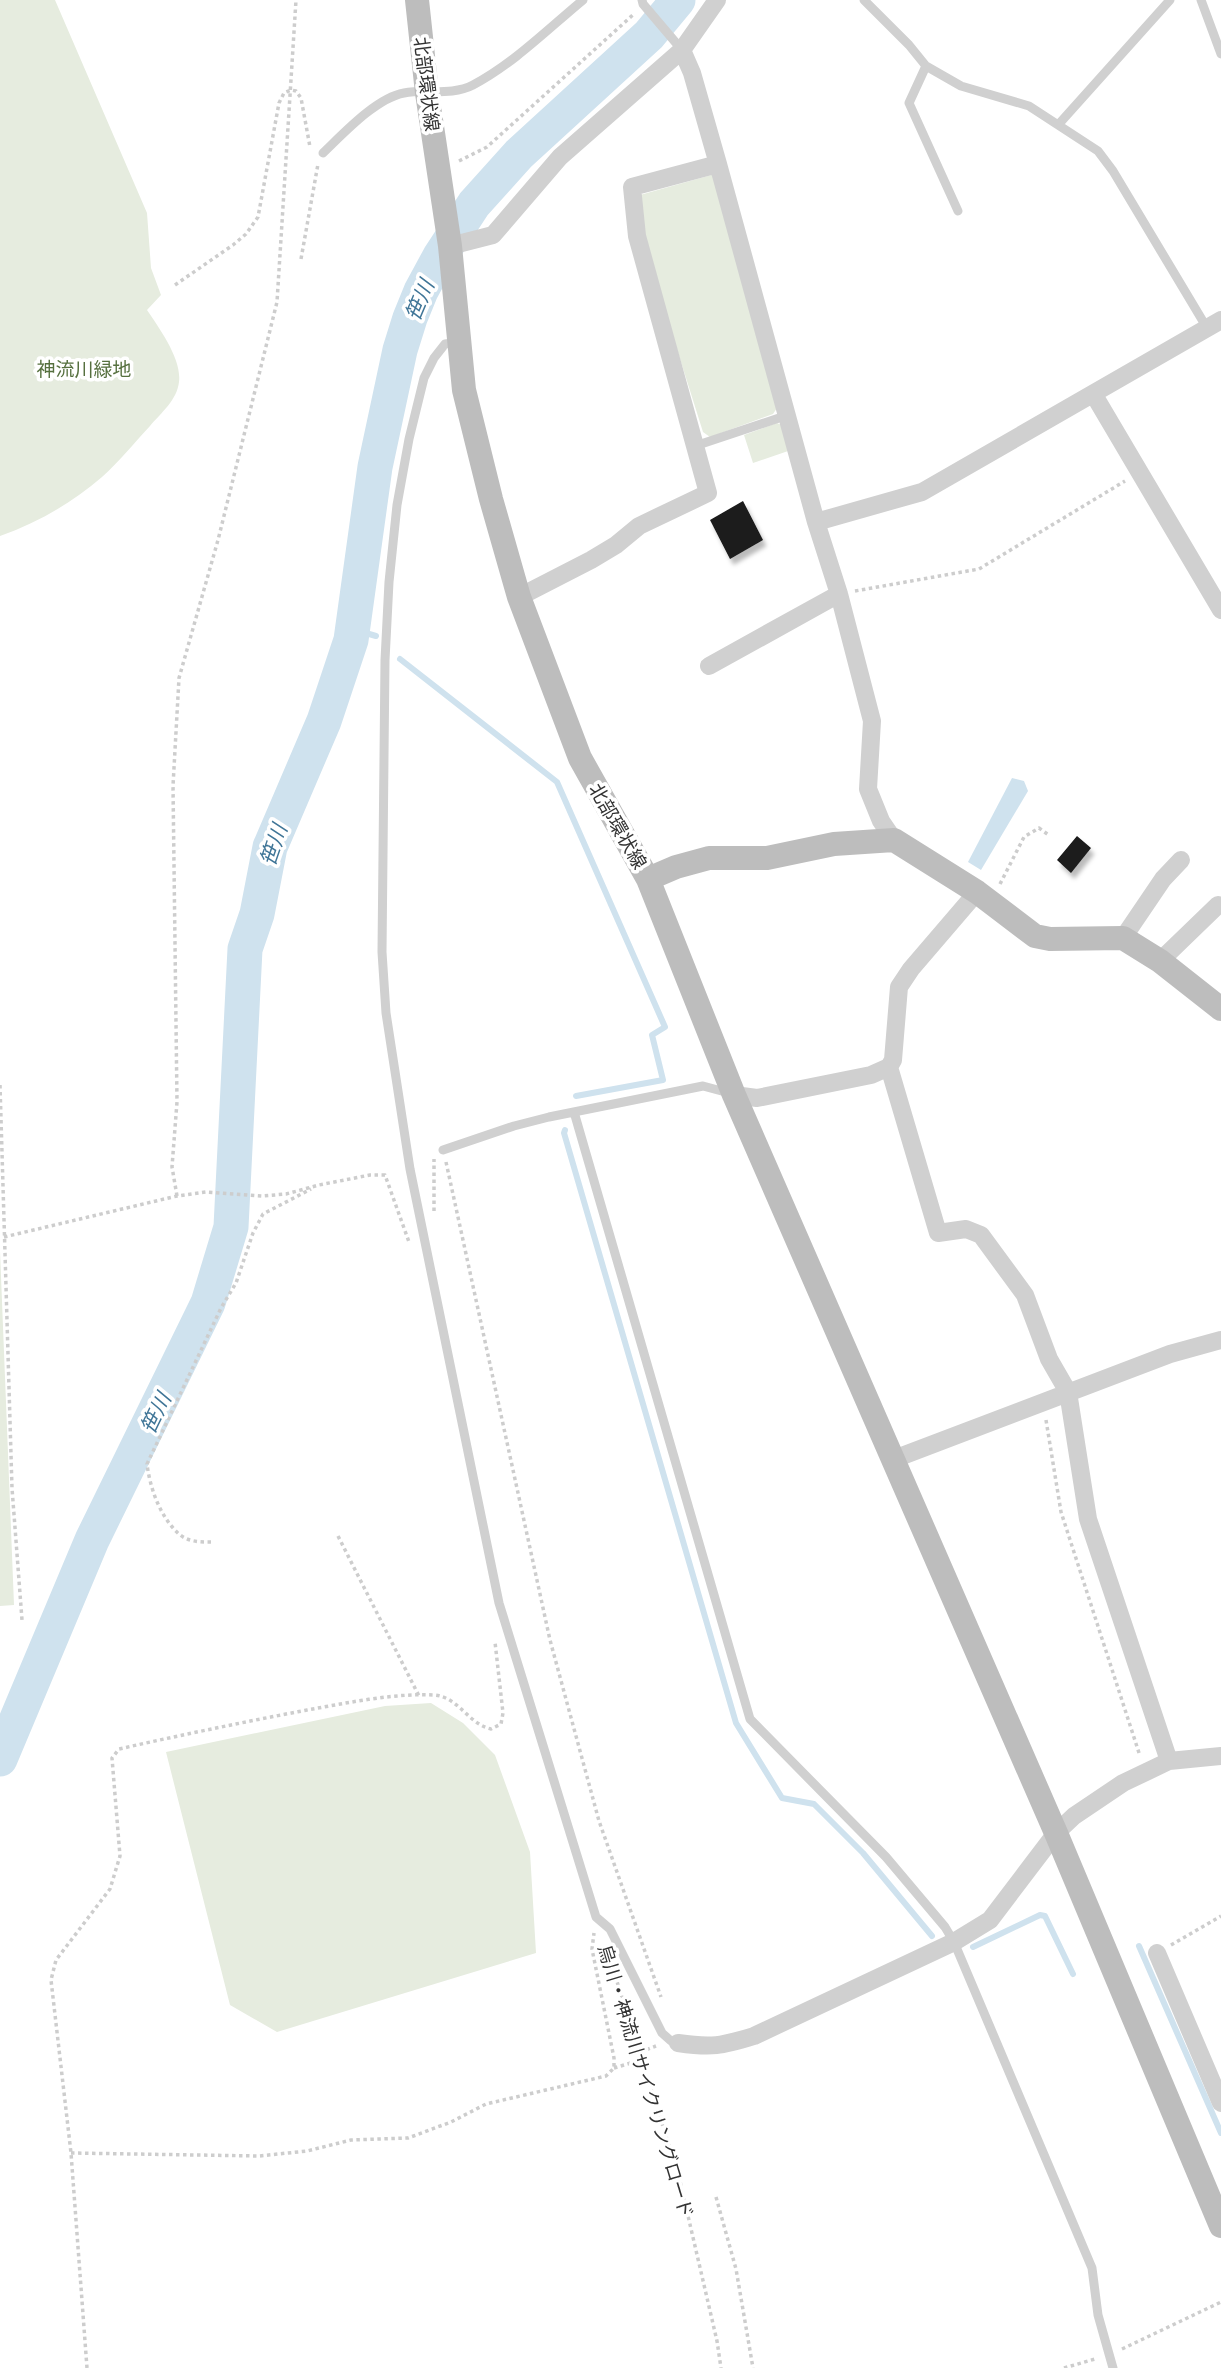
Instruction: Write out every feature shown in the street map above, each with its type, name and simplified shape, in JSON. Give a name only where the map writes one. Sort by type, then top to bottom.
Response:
[{"type":"street","name":"北部環状線","points":[[417,0],[427,93],[447,166],[444,202],[464,390],[491,499],[519,597],[580,758],[648,879],[676,867],[709,858],[766,858],[835,844],[894,840]]},
{"type":"street","points":[[450,246],[493,235],[560,157],[678,45],[718,0]]},
{"type":"street","points":[[678,45],[692,73],[816,522],[839,594],[872,721],[868,789],[881,821],[894,840],[977,892],[1035,936],[1050,939],[1123,938],[1160,961],[1221,1009]]},
{"type":"street","points":[[519,597],[591,560],[616,545],[639,526],[708,493],[637,236],[632,187],[718,164]]},
{"type":"street","points":[[816,522],[922,492],[1214,324]]},
{"type":"street","points":[[1094,394],[1221,610]]},
{"type":"street","points":[[709,666],[839,594]]},
{"type":"street","points":[[1123,938],[1163,879],[1181,860]]},
{"type":"street","points":[[648,879],[734,1094],[1056,1833],[1221,2227]]},
{"type":"street","points":[[734,1094],[757,1098],[871,1075],[888,1067],[893,1060],[898,987],[977,892]]},
{"type":"street","points":[[1160,961],[1218,905]]},
{"type":"street","points":[[888,1067],[938,1233],[966,1229],[981,1236],[1025,1295],[1049,1359],[1068,1392],[1088,1519],[1169,1761]]},
{"type":"street","points":[[894,1459],[1170,1354],[1221,1340]]},
{"type":"street","points":[[678,2043],[706,2048],[754,2036],[954,1942],[990,1920],[1056,1833],[1101,1797],[1145,1771],[1169,1761],[1221,1756]]},
{"type":"street","points":[[1157,1953],[1221,2104]]},
{"type":"lane","points":[[323,153],[364,116],[391,97],[405,92],[427,93],[471,86],[514,57],[583,0]]},
{"type":"lane","points":[[864,0],[926,66],[961,86],[1028,106],[1098,151],[1214,324]]},
{"type":"lane","points":[[1058,125],[1170,0]]},
{"type":"lane","points":[[1201,0],[1221,54]]},
{"type":"lane","points":[[644,4],[678,45]]},
{"type":"lane","points":[[926,66],[909,103],[958,211]]},
{"type":"lane","points":[[458,341],[445,344],[424,378],[408,439],[397,505],[385,660],[382,952],[387,1013],[410,1169],[499,1602],[596,1917],[610,1929],[662,2033],[678,2043]]},
{"type":"lane","points":[[695,446],[788,415]]},
{"type":"lane","points":[[443,1150],[514,1126],[703,1086],[734,1094]]},
{"type":"lane","points":[[574,1112],[750,1719],[887,1857],[945,1927],[954,1942],[1092,2268],[1098,2315],[1113,2368]]},
{"type":"path","points":[[177,1196],[172,1167],[177,1102],[173,786],[179,678],[218,540],[277,302],[296,0]]},
{"type":"path","points":[[447,166],[486,146],[622,27],[644,4]]},
{"type":"path","points":[[175,285],[233,245],[258,217],[279,103],[284,93],[296,91],[301,98],[311,149],[315,155],[323,153]]},
{"type":"path","points":[[301,260],[316,169],[323,153]]},
{"type":"path","points":[[839,594],[979,569],[1140,471]]},
{"type":"path","points":[[1011,864],[1024,837],[1039,828],[1050,836]]},
{"type":"path","points":[[0,1085],[12,1488],[22,1620]]},
{"type":"path","points":[[443,1150],[550,1640],[599,1821],[664,2004]]},
{"type":"path","points":[[4,1237],[177,1196],[206,1192],[262,1196],[286,1194],[319,1185],[385,1174],[414,1252]]},
{"type":"path","points":[[211,1542],[195,1542],[180,1534],[156,1501],[149,1482],[147,1464],[236,1283],[263,1214],[319,1185]]},
{"type":"path","points":[[1041,1402],[1045,1410],[1061,1512],[1145,1771]]},
{"type":"path","points":[[338,1536],[419,1696]]},
{"type":"path","points":[[87,2368],[71,2153],[51,1980],[56,1960],[110,1889],[120,1856],[113,1758],[119,1749],[366,1699],[435,1695],[453,1700],[483,1727],[491,1729],[501,1724],[503,1713],[494,1636]]},
{"type":"path","points":[[1157,1953],[1221,1916]]},
{"type":"path","points":[[596,1917],[592,1949],[614,2068]]},
{"type":"path","name":"烏川・神流川サイクリングロード","points":[[612,1966],[679,2177],[721,2368]]},
{"type":"path","points":[[71,2153],[259,2156],[307,2151],[351,2140],[408,2138],[451,2122],[486,2104],[606,2076],[614,2068],[641,2060]]},
{"type":"path","points":[[716,2197],[736,2269],[753,2368]]},
{"type":"path","points":[[1064,2368],[1109,2355],[1221,2302]]},
{"type":"green space","name":"神流川緑地","points":[[0,0],[55,0],[147,213],[151,268],[161,295],[147,310],[173,354],[179,382],[168,406],[102,477],[54,511],[0,536]]},
{"type":"green space","points":[[715,174],[779,405],[773,414],[710,437],[703,432],[670,327],[639,212],[640,195]]},
{"type":"green space","points":[[777,423],[786,427],[791,450],[753,463],[744,435]]},
{"type":"green space","points":[[0,1251],[14,1605],[0,1606]]},
{"type":"green space","points":[[431,1703],[463,1723],[495,1755],[530,1852],[536,1953],[277,2032],[230,2005],[166,1752],[385,1706]]},
{"type":"water","points":[[1012,778],[1024,781],[1028,791],[981,870],[968,862]]},
{"type":"building","points":[[743,501],[763,540],[730,559],[710,520]]},
{"type":"building","points":[[1077,836],[1091,848],[1071,873],[1057,860]]},
{"type":"waterway","name":"笹川","points":[[0,1759],[92,1540],[208,1303],[231,1227],[245,949],[257,914],[270,847],[324,721],[351,640],[375,467],[400,350],[410,318],[440,256],[474,204],[519,154],[649,35],[678,0]]},
{"type":"waterway","points":[[352,629],[376,636]]},
{"type":"waterway","points":[[400,659],[557,782],[665,1027],[652,1035],[663,1080],[576,1096]]},
{"type":"waterway","points":[[565,1130],[736,1723],[782,1798],[814,1804],[863,1853],[932,1936]]},
{"type":"waterway","points":[[973,1947],[1040,1915],[1045,1916],[1073,1974]]},
{"type":"waterway","points":[[1139,1946],[1221,2133]]}]
